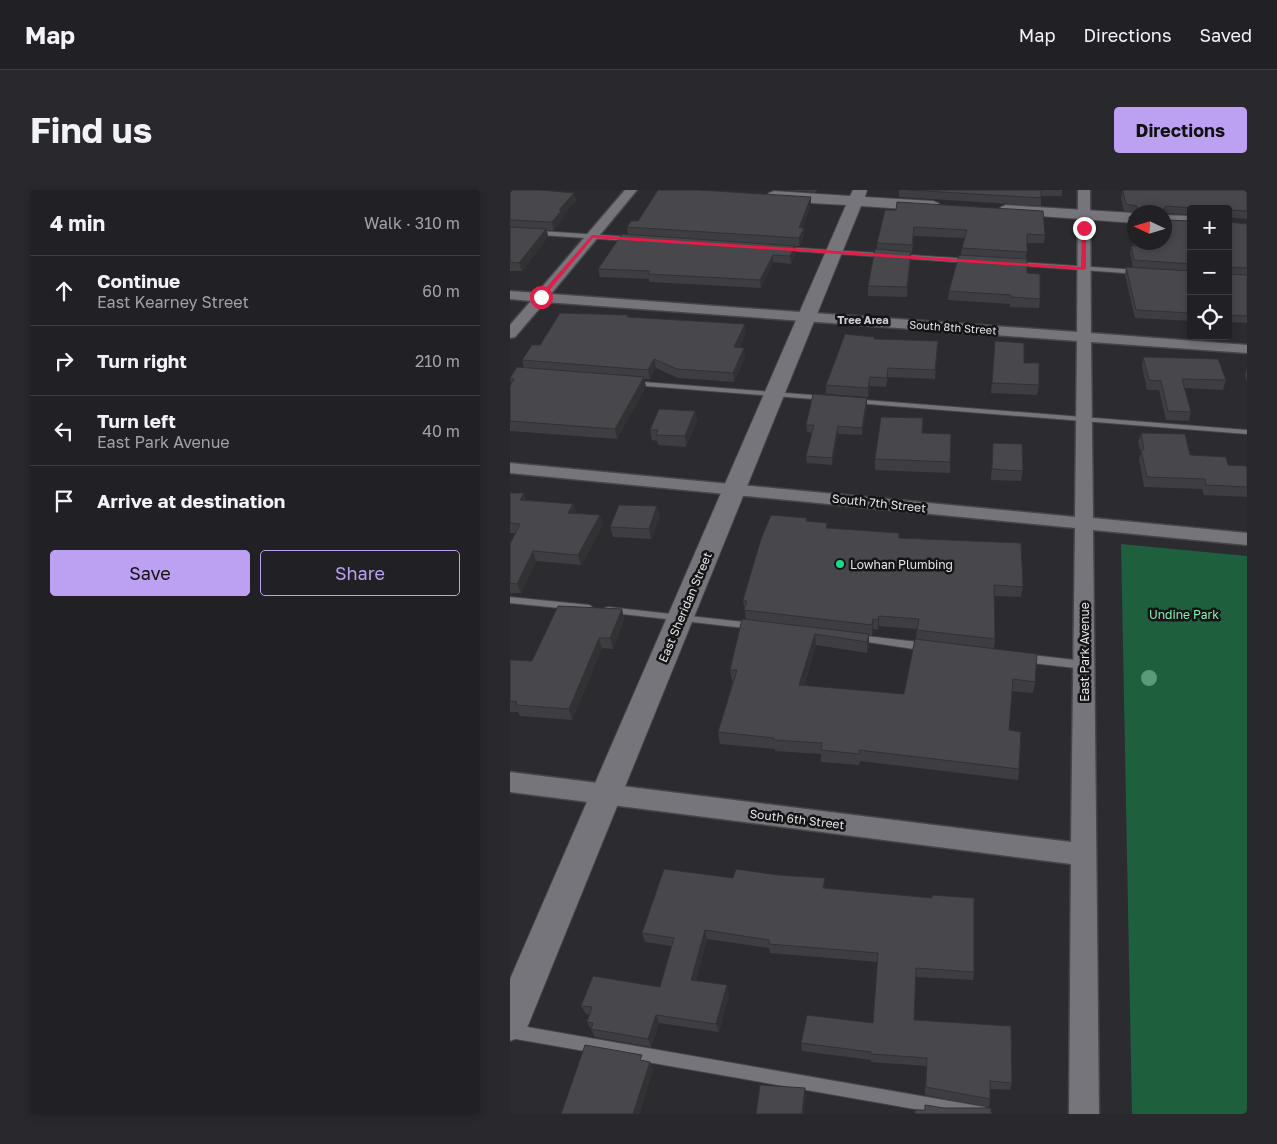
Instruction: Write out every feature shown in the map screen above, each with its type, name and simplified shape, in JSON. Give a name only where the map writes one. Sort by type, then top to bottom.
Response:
[{"type":"street","points":[[510,334],[631,190]]},
{"type":"street","name":"East Park Avenue","points":[[1084,190],[1084,1114]]},
{"type":"street","points":[[758,195],[858,196],[945,206]]},
{"type":"street","name":"East Sheridan Street","points":[[510,1023],[858,196]]},
{"type":"street","points":[[994,209],[1127,218]]},
{"type":"street","points":[[1172,220],[1187,221]]},
{"type":"street","name":"South 8th Street","points":[[510,295],[1247,349]]},
{"type":"street","name":"South 7th Street","points":[[510,468],[735,488],[1247,539]]},
{"type":"street","name":"South 6th Street","points":[[510,782],[1084,855]]},
{"type":"lane","points":[[510,231],[640,239]]},
{"type":"lane","points":[[776,248],[978,261]]},
{"type":"lane","points":[[1007,263],[1142,272]]},
{"type":"lane","points":[[628,382],[832,399]]},
{"type":"lane","points":[[842,400],[1247,432]]},
{"type":"lane","points":[[510,600],[759,627]]},
{"type":"lane","points":[[848,637],[936,648]]},
{"type":"lane","points":[[1015,657],[1084,665]]},
{"type":"lane","points":[[510,1031],[984,1114]]},
{"type":"green space","name":"Undine Park","points":[[1121,544],[1247,556],[1247,1114],[1132,1114]]},
{"type":"building","points":[[510,190],[574,193],[559,210],[562,210],[552,222],[510,220]]},
{"type":"building","points":[[658,190],[699,190],[811,197],[799,228],[804,228],[799,238],[627,227],[631,221],[638,221]]},
{"type":"building","points":[[909,190],[1041,190],[1041,198]]},
{"type":"building","points":[[1123,190],[1247,190],[1247,211],[1232,210],[1232,205],[1187,205],[1187,208],[1172,205],[1132,205],[1126,204]]},
{"type":"building","points":[[897,202],[1043,211],[1045,235],[1027,234],[1027,252],[962,248],[967,230],[914,227],[912,245],[877,243],[885,210],[896,210]]},
{"type":"building","points":[[1172,220],[1187,221],[1187,264],[1134,260],[1132,250],[1172,250]]},
{"type":"building","points":[[1232,222],[1247,224],[1247,268],[1232,267]]},
{"type":"building","points":[[510,227],[546,229],[519,263],[510,262]]},
{"type":"building","points":[[622,234],[795,246],[790,256],[773,255],[760,280],[648,274],[650,271],[598,269]]},
{"type":"building","points":[[875,249],[911,252],[907,287],[868,286]]},
{"type":"building","points":[[959,255],[1027,259],[1027,273],[1040,274],[1040,299],[949,291]]},
{"type":"building","points":[[1126,267],[1187,271],[1187,313],[1136,310]]},
{"type":"building","points":[[1232,274],[1247,275],[1247,316],[1232,315]]},
{"type":"building","points":[[560,313],[628,315],[627,317],[745,324],[734,347],[744,348],[733,373],[677,369],[654,359],[648,370],[522,360],[532,345],[540,345]]},
{"type":"building","points":[[845,334],[874,337],[874,339],[938,341],[935,370],[888,368],[887,378],[870,377],[868,388],[826,385]]},
{"type":"building","points":[[995,341],[1024,343],[1024,363],[1039,363],[1039,385],[992,383]]},
{"type":"building","points":[[1143,357],[1218,359],[1226,380],[1182,379],[1191,412],[1168,411],[1161,381],[1149,380]]},
{"type":"building","points":[[517,367],[644,377],[615,429],[510,421],[510,386],[514,379],[510,378]]},
{"type":"building","points":[[813,394],[867,398],[862,428],[838,426],[832,458],[806,456],[814,425],[806,425]]},
{"type":"building","points":[[659,409],[695,411],[685,436],[656,435],[658,430],[650,430]]},
{"type":"building","points":[[881,417],[923,418],[922,433],[951,434],[950,462],[875,459]]},
{"type":"building","points":[[1141,433],[1185,434],[1190,455],[1226,457],[1228,465],[1247,466],[1247,487],[1206,485],[1205,479],[1147,477],[1141,450],[1144,450]]},
{"type":"building","points":[[993,443],[1022,444],[1023,471],[992,469]]},
{"type":"building","points":[[510,493],[524,493],[520,500],[573,504],[568,513],[600,515],[578,555],[533,551],[517,584],[510,583],[510,544],[520,524],[510,523]]},
{"type":"building","points":[[619,505],[657,506],[649,529],[610,527]]},
{"type":"building","points":[[771,515],[807,518],[806,521],[827,523],[826,528],[899,533],[899,538],[1021,543],[1023,587],[994,585],[995,639],[917,630],[919,619],[879,616],[878,620],[873,619],[872,625],[744,610],[747,601],[743,600],[761,539]]},
{"type":"building","points":[[558,606],[622,609],[610,638],[599,638],[569,709],[516,705],[517,702],[510,701],[510,660],[532,661]]},
{"type":"building","points":[[742,619],[869,634],[867,642],[815,634],[799,685],[904,694],[915,639],[1037,654],[1035,682],[1013,679],[1009,730],[1021,732],[1019,769],[859,750],[859,754],[821,750],[822,743],[774,740],[774,738],[718,732],[737,670],[730,670]]},
{"type":"building","points":[[664,869],[733,878],[736,869],[778,875],[825,878],[823,888],[932,898],[932,895],[974,898],[974,972],[916,968],[914,1020],[1011,1026],[1012,1083],[990,1081],[990,1099],[926,1087],[927,1058],[871,1054],[871,1052],[801,1043],[807,1015],[873,1023],[878,953],[769,944],[769,940],[705,930],[691,980],[727,985],[716,1024],[656,1015],[648,1039],[591,1029],[593,1023],[587,1022],[592,1007],[581,1006],[593,976],[660,987],[674,938],[642,933]]},
{"type":"building","points":[[585,1045],[642,1055],[640,1060],[650,1062],[633,1114],[561,1114]]},
{"type":"building","points":[[760,1085],[805,1088],[802,1114],[756,1114]]},
{"type":"building","points":[[925,1105],[944,1108],[991,1108],[991,1114],[915,1114],[915,1110],[925,1110]]},
{"type":"place","name":"Lowhan Plumbing","points":[[840,564]]},
{"type":"district","name":"Tree Area","points":[[863,319]]},
{"type":"route","points":[[541,297],[592,236],[1084,268],[1084,228]]}]
